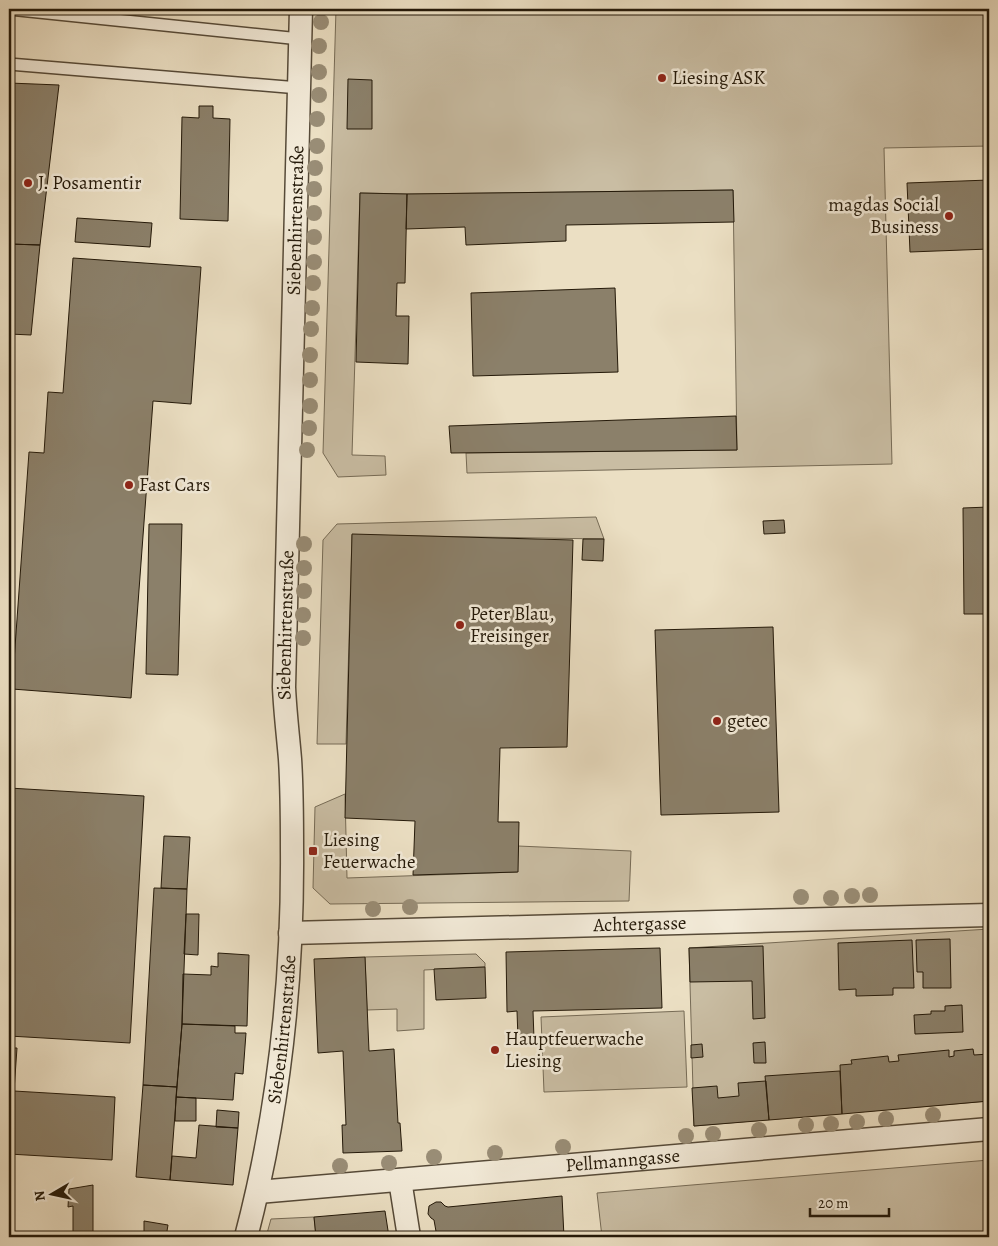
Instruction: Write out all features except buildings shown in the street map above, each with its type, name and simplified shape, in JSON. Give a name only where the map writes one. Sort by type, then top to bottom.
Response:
[{"type":"street","name":"Siebenhirtenstraße","points":[[246,1237],[258,1192],[274,1106],[288,995],[292,852],[290,770],[284,687],[301,9]]},
{"type":"street","name":"Achtergasse","points":[[290,934],[989,915]]},
{"type":"street","name":"Pellmanngasse","points":[[258,1192],[989,1129]]},
{"type":"street","points":[[400,1180],[409,1237]]},
{"type":"lane","points":[[9,10],[300,39]]},
{"type":"lane","points":[[9,64],[299,88]]},
{"type":"shaded area","points":[[336,9],[989,9],[989,146],[884,148],[892,464],[467,473],[466,453],[737,450],[733,190],[360,193],[352,455],[385,456],[386,475],[338,477],[323,453]]},
{"type":"shaded area","points":[[596,517],[604,539],[352,535],[346,744],[317,744],[323,540],[337,524]]},
{"type":"shaded area","points":[[345,794],[347,878],[517,872],[518,846],[631,851],[629,901],[330,904],[313,888],[315,807]]},
{"type":"shaded area","points":[[989,929],[989,1101],[694,1126],[689,948]]},
{"type":"shaded area","points":[[476,954],[485,963],[485,967],[424,970],[424,1029],[397,1031],[397,1009],[367,1010],[365,957]]},
{"type":"shaded area","points":[[684,1011],[687,1087],[544,1092],[541,1017]]},
{"type":"shaded area","points":[[989,1160],[989,1237],[602,1237],[597,1193]]},
{"type":"shaded area","points":[[314,1217],[316,1237],[266,1237],[271,1219]]},
{"type":"place","name":"Liesing ASK","points":[[662,78]]},
{"type":"place","name":"J. Posamentir","points":[[28,183]]},
{"type":"place","name":"magdas Social Business","points":[[949,216]]},
{"type":"place","name":"Fast Cars","points":[[129,485]]},
{"type":"place","name":"Peter Blau, Freisinger","points":[[460,625]]},
{"type":"place","name":"getec","points":[[717,721]]},
{"type":"place","name":"Liesing Feuerwache","points":[[313,851]]},
{"type":"place","name":"Hauptfeuerwache Liesing","points":[[495,1050]]}]
